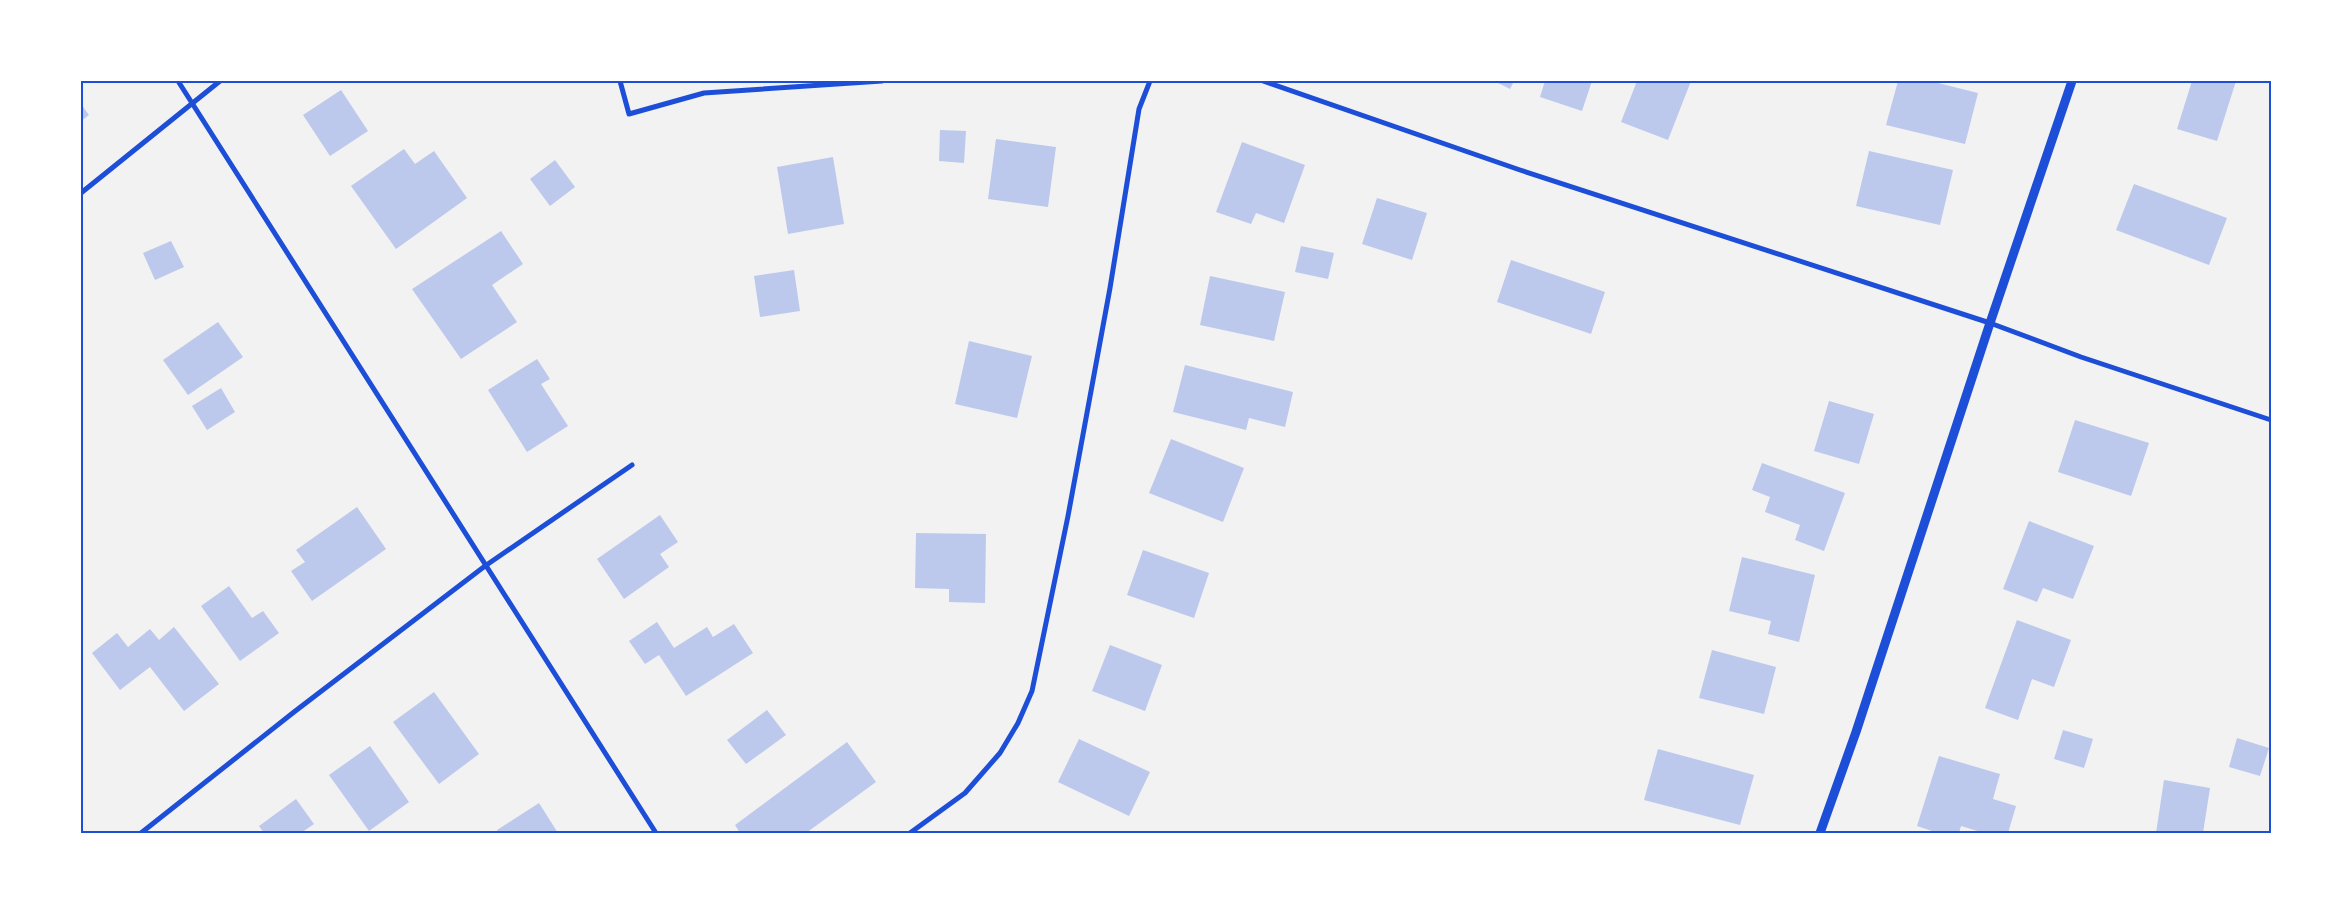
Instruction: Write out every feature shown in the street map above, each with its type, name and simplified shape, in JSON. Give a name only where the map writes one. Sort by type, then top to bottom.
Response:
[{"type":"street","points":[[178,81],[656,833]]},
{"type":"street","points":[[81,194],[220,81]]},
{"type":"street","points":[[620,81],[629,114],[704,93],[882,81]]},
{"type":"street","points":[[910,833],[965,793],[1000,753],[1018,723],[1032,691],[1107,307],[1139,109],[1150,81]]},
{"type":"street","points":[[1263,81],[1520,170],[1990,323],[2081,357],[2271,420]]},
{"type":"street","points":[[1820,833],[1859,722],[1990,323],[2072,81]]},
{"type":"street","points":[[141,833],[294,712],[485,566],[632,465]]},
{"type":"building","points":[[1494,81],[1514,81],[1510,89]]},
{"type":"building","points":[[1545,81],[1592,81],[1582,111],[1540,97]]},
{"type":"building","points":[[1637,81],[1691,81],[1668,140],[1621,122]]},
{"type":"building","points":[[1898,81],[1930,81],[1978,93],[1965,144],[1886,125]]},
{"type":"building","points":[[2192,81],[2236,81],[2217,141],[2177,129]]},
{"type":"building","points":[[341,90],[368,131],[330,156],[303,115]]},
{"type":"building","points":[[81,104],[89,115],[81,121]]},
{"type":"building","points":[[940,130],[966,131],[964,163],[939,161]]},
{"type":"building","points":[[996,139],[1056,147],[1048,207],[988,199]]},
{"type":"building","points":[[1242,142],[1305,165],[1284,223],[1256,213],[1251,224],[1216,212]]},
{"type":"building","points":[[404,149],[415,164],[434,151],[467,198],[396,249],[351,186]]},
{"type":"building","points":[[1869,151],[1953,170],[1940,225],[1856,206]]},
{"type":"building","points":[[833,157],[844,224],[788,234],[777,167]]},
{"type":"building","points":[[555,160],[575,187],[550,206],[530,179]]},
{"type":"building","points":[[2134,184],[2227,218],[2209,265],[2116,230]]},
{"type":"building","points":[[1377,198],[1427,213],[1412,260],[1362,244]]},
{"type":"building","points":[[501,231],[523,264],[492,285],[517,322],[461,359],[412,289]]},
{"type":"building","points":[[171,241],[184,267],[155,280],[143,253]]},
{"type":"building","points":[[1301,246],[1334,253],[1328,279],[1295,272]]},
{"type":"building","points":[[1511,260],[1605,292],[1591,334],[1497,302]]},
{"type":"building","points":[[794,270],[800,311],[760,317],[754,276]]},
{"type":"building","points":[[1210,276],[1285,292],[1274,341],[1200,325]]},
{"type":"building","points":[[218,322],[243,357],[188,395],[163,360]]},
{"type":"building","points":[[969,341],[1032,356],[1017,418],[955,404]]},
{"type":"building","points":[[537,359],[550,379],[541,384],[568,426],[527,452],[488,390]]},
{"type":"building","points":[[1185,365],[1293,392],[1285,427],[1249,418],[1246,430],[1173,412]]},
{"type":"building","points":[[221,388],[235,412],[207,430],[192,406]]},
{"type":"building","points":[[1829,401],[1874,414],[1859,464],[1814,451]]},
{"type":"building","points":[[2075,420],[2149,443],[2131,496],[2058,472]]},
{"type":"building","points":[[1171,439],[1244,468],[1223,522],[1149,493]]},
{"type":"building","points":[[1762,463],[1845,493],[1824,551],[1795,540],[1800,525],[1765,512],[1770,497],[1752,490]]},
{"type":"building","points":[[357,507],[386,549],[312,601],[291,571],[305,562],[296,550]]},
{"type":"building","points":[[660,515],[678,542],[660,554],[669,567],[624,599],[597,559]]},
{"type":"building","points":[[2029,521],[2094,546],[2073,599],[2043,588],[2037,602],[2003,589]]},
{"type":"building","points":[[916,533],[986,534],[985,603],[949,602],[949,589],[915,588]]},
{"type":"building","points":[[1143,550],[1209,573],[1194,618],[1127,595]]},
{"type":"building","points":[[1742,557],[1815,575],[1799,642],[1768,634],[1771,621],[1729,611]]},
{"type":"building","points":[[229,586],[252,618],[263,611],[279,633],[240,661],[201,606]]},
{"type":"building","points":[[2017,620],[2071,640],[2054,687],[2032,679],[2018,720],[1985,708]]},
{"type":"building","points":[[657,622],[674,648],[707,627],[713,637],[734,624],[753,653],[686,696],[659,655],[645,664],[629,641]]},
{"type":"building","points":[[174,627],[219,684],[184,711],[150,667],[120,690],[92,653],[117,633],[128,647],[150,629],[159,640]]},
{"type":"building","points":[[1110,645],[1162,665],[1145,711],[1092,691]]},
{"type":"building","points":[[1712,650],[1776,667],[1764,714],[1699,698]]},
{"type":"building","points":[[434,692],[479,754],[439,784],[393,722]]},
{"type":"building","points":[[767,710],[786,735],[746,764],[727,740]]},
{"type":"building","points":[[2063,730],[2093,739],[2084,768],[2054,759]]},
{"type":"building","points":[[2237,738],[2269,748],[2260,776],[2229,767]]},
{"type":"building","points":[[1079,739],[1150,772],[1129,816],[1058,782]]},
{"type":"building","points":[[847,742],[876,782],[806,833],[740,833],[735,825]]},
{"type":"building","points":[[370,746],[409,802],[369,831],[329,775]]},
{"type":"building","points":[[1658,749],[1754,775],[1740,825],[1644,800]]},
{"type":"building","points":[[1939,756],[2000,774],[1993,799],[2016,806],[2008,833],[1984,833],[1961,826],[1959,833],[1938,833],[1917,826]]},
{"type":"building","points":[[2164,780],[2210,788],[2203,833],[2156,833]]},
{"type":"building","points":[[296,799],[314,824],[301,833],[264,833],[259,826]]},
{"type":"building","points":[[539,803],[558,833],[498,833],[497,830]]}]
